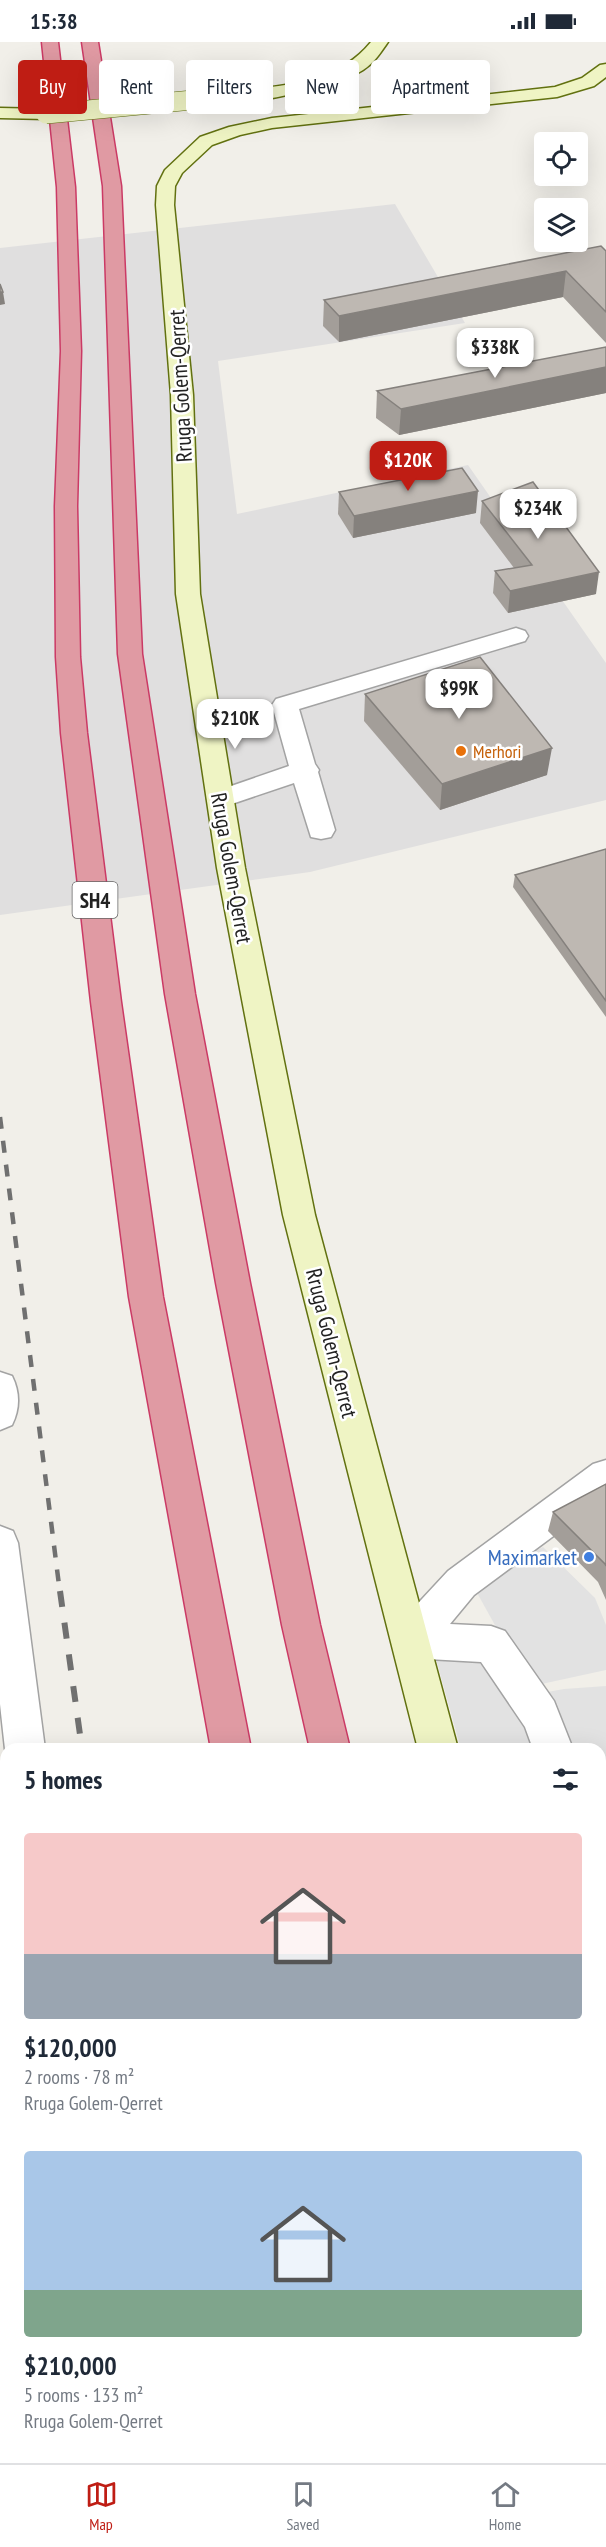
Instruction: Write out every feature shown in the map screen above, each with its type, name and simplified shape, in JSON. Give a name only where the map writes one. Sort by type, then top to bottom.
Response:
[{"type":"highway","name":"SH4","points":[[50,42],[56,77],[66,187],[71,351],[66,506],[68,657],[74,733],[106,1002],[146,1297],[230,1743]]},
{"type":"highway","points":[[90,42],[112,186],[130,654],[180,994],[224,1237],[298,1613],[329,1743]]},
{"type":"highway","points":[[96,75],[111,50]]},
{"type":"main road","points":[[0,113],[46,114],[224,97],[291,88],[327,80],[359,66],[374,45]]},
{"type":"main road","name":"Rruga Golem-Qerret","points":[[436,1743],[387,1560],[300,1215],[231,868],[188,594],[182,395],[165,205],[166,186],[174,170],[206,141],[235,131],[272,123],[557,92],[588,82],[606,69]]},
{"type":"street","points":[[321,830],[306,770],[285,705],[516,636]]},
{"type":"street","points":[[220,799],[306,770]]},
{"type":"street","points":[[0,1387],[0,1414]]},
{"type":"street","points":[[410,1640],[460,1583],[606,1476]]},
{"type":"street","points":[[0,1543],[24,1743]]},
{"type":"street","points":[[410,1640],[491,1644],[540,1715],[551,1743]]},
{"type":"shaded area","points":[[395,204],[465,323],[218,361],[237,514],[468,465],[606,663],[606,800],[310,872],[0,915],[0,248]]},
{"type":"shaded area","points":[[543,1547],[595,1598],[606,1625],[606,1670],[537,1685],[506,1645],[471,1582]]},
{"type":"shaded area","points":[[426,1623],[491,1662],[536,1743],[459,1743]]},
{"type":"shaded area","points":[[606,1686],[606,1743],[561,1743],[542,1693]]},
{"type":"building","points":[[601,246],[606,251],[606,312],[566,271],[339,316],[324,300],[570,252],[588,252],[588,249]]},
{"type":"building","points":[[606,347],[606,367],[401,409],[377,391]]},
{"type":"building","points":[[462,468],[478,491],[354,516],[339,492]]},
{"type":"building","points":[[533,482],[599,572],[510,591],[495,571],[532,565],[482,501]]},
{"type":"building","points":[[480,657],[552,748],[442,784],[365,694]]},
{"type":"building","points":[[606,849],[606,1001],[515,875]]},
{"type":"building","points":[[606,1484],[606,1566],[553,1512]]},
{"type":"railway","points":[[0,1117],[60,1593]]},
{"type":"railway","points":[[60,1591],[81,1743]]},
{"type":"place","name":"Merhori","points":[[461,751]]},
{"type":"place","name":"Maximarket","points":[[589,1557]]}]
